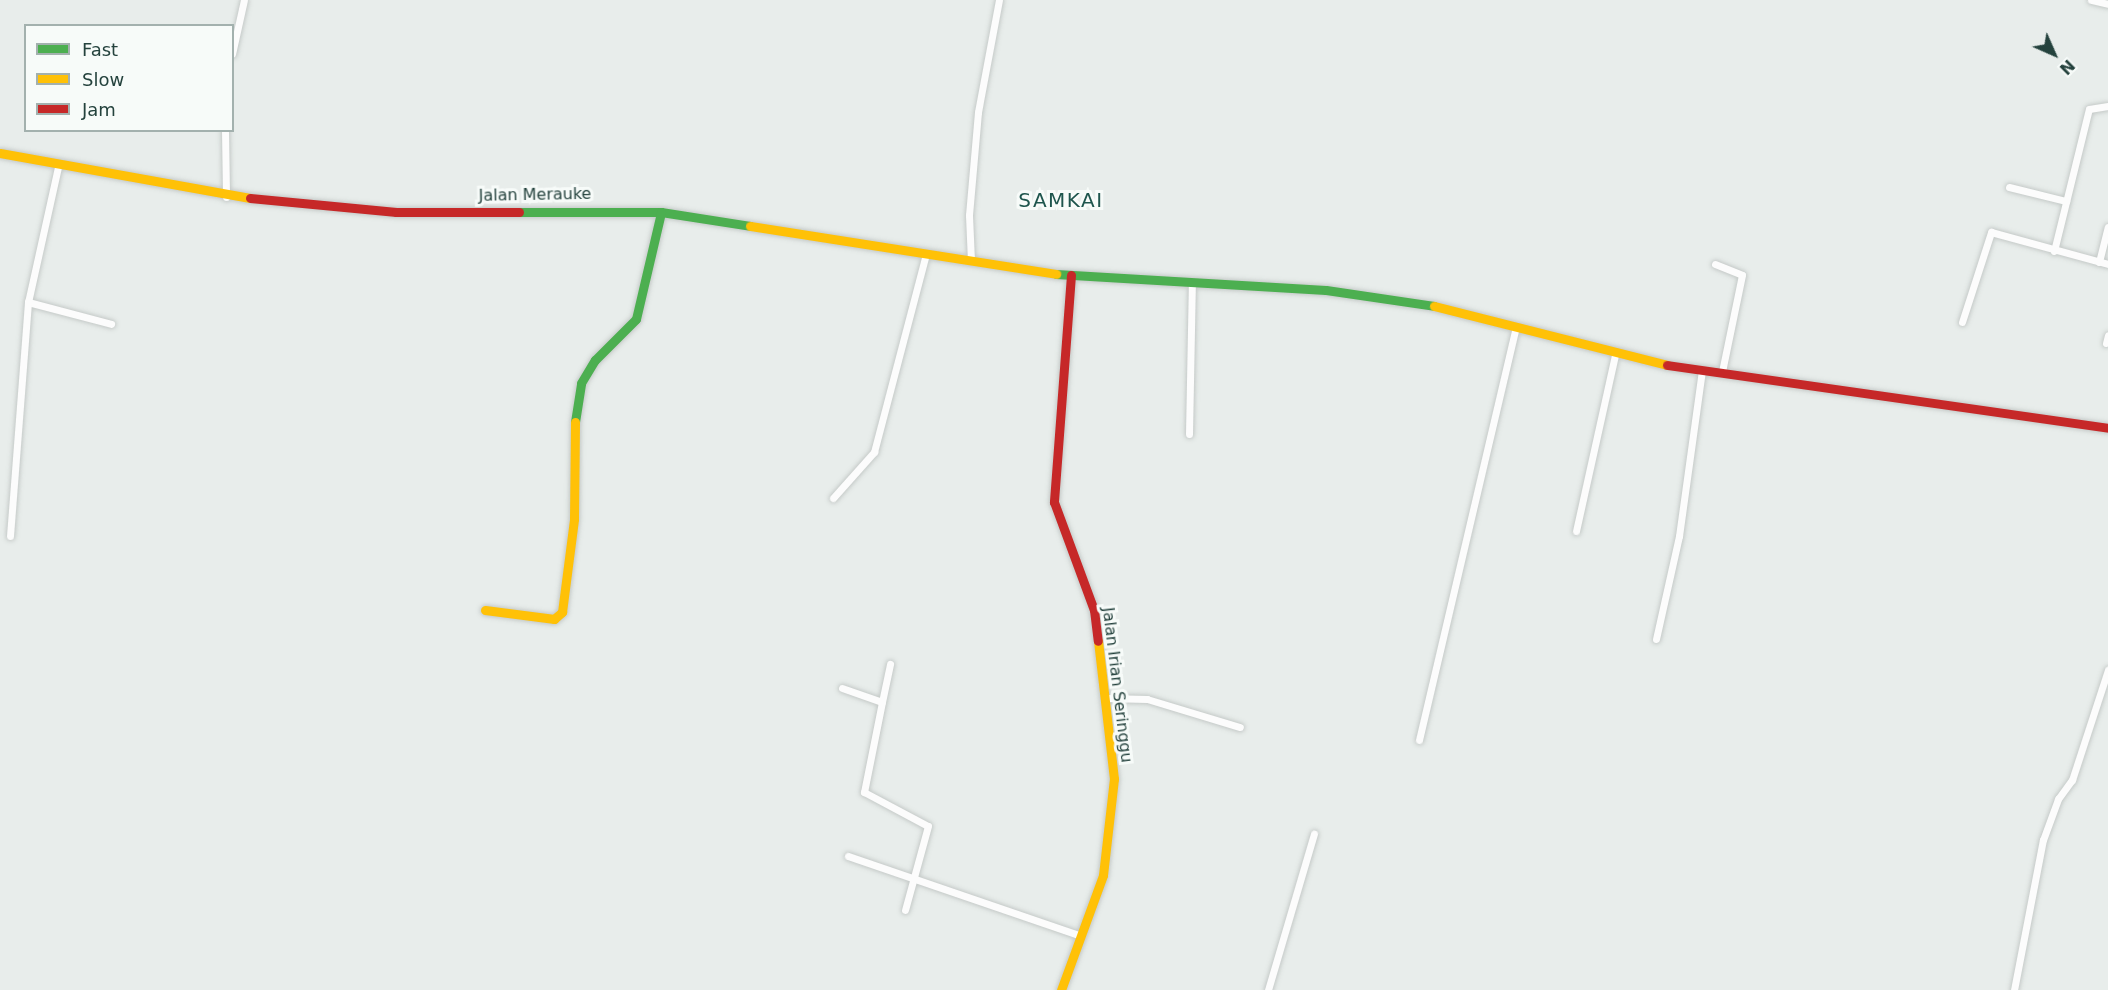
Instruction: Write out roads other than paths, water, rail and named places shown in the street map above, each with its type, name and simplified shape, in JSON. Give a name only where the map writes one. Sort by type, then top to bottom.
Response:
[{"type":"street","points":[[234,45],[244,0]]},
{"type":"street","points":[[972,261],[969,214],[978,112],[999,0]]},
{"type":"street","points":[[2091,0],[2108,4]]},
{"type":"street","points":[[2054,251],[2089,109],[2108,106]]},
{"type":"street","points":[[225,132],[226,197]]},
{"type":"street","name":"Jalan Merauke","points":[[0,153],[58,167],[226,197],[396,212],[662,212],[1071,275],[1326,290],[1440,307],[1615,355],[1702,370],[2108,428]]},
{"type":"street","points":[[10,536],[28,302],[58,167]]},
{"type":"street","points":[[2009,187],[2066,201]]},
{"type":"street","points":[[484,610],[554,619],[562,612],[574,519],[574,432],[581,383],[595,360],[636,319],[662,212]]},
{"type":"street","points":[[2099,262],[2108,226]]},
{"type":"street","points":[[1962,322],[1988,234],[2108,264]]},
{"type":"street","points":[[833,498],[874,452],[926,254]]},
{"type":"street","points":[[1715,264],[1742,274],[1722,372]]},
{"type":"street","name":"Jalan Irian Seringgu","points":[[1061,990],[1103,874],[1113,823],[1106,698],[1094,610],[1054,502],[1071,275]]},
{"type":"street","points":[[1189,434],[1192,282]]},
{"type":"street","points":[[28,302],[111,324]]},
{"type":"street","points":[[1419,740],[1516,328]]},
{"type":"street","points":[[1576,531],[1615,355]]},
{"type":"street","points":[[1656,639],[1679,536],[1702,370]]},
{"type":"street","points":[[890,664],[863,788],[867,796],[928,826],[904,910]]},
{"type":"street","points":[[2014,990],[2043,840],[2058,799],[2072,780],[2108,670]]},
{"type":"street","points":[[842,688],[882,702]]},
{"type":"street","points":[[1106,698],[1154,701],[1240,727]]},
{"type":"street","points":[[1268,990],[1314,834]]},
{"type":"street","points":[[848,856],[1081,936]]},
{"type":"district","name":"SAMKAI","points":[[1061,200]]}]
